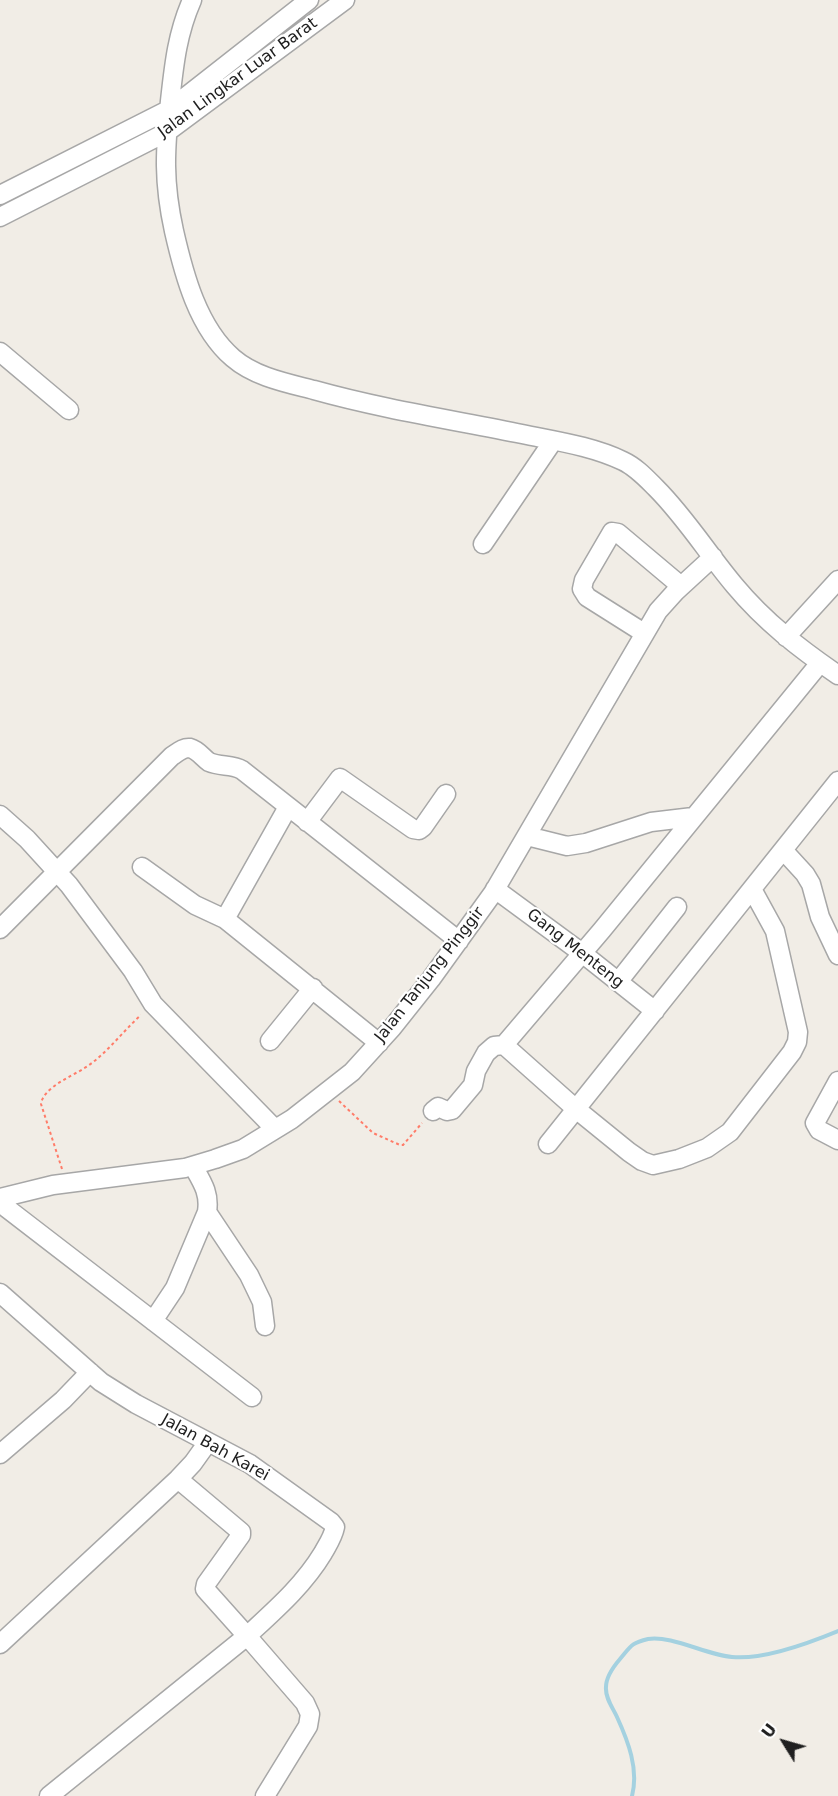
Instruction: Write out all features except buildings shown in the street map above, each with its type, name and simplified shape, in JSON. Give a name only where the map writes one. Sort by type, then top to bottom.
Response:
[{"type":"street","points":[[192,0],[178,38],[165,157],[168,203],[188,282],[206,323],[223,348],[246,367],[277,380],[345,398],[553,441],[599,452],[624,461],[669,502],[733,585],[765,619],[838,675]]},
{"type":"street","name":"Jalan Lingkar Luar Barat","points":[[0,195],[170,109],[309,0]]},
{"type":"street","name":"Jalan Lingkar Luar Barat","points":[[0,217],[167,132],[345,0]]},
{"type":"street","points":[[0,352],[69,410]]},
{"type":"street","points":[[483,544],[553,441]]},
{"type":"street","points":[[644,633],[587,597],[582,589],[584,580],[612,532],[618,533],[681,586]]},
{"type":"street","name":"Jalan Tanjung Pinggir","points":[[0,1198],[67,1184],[193,1166],[243,1149],[292,1119],[352,1072],[379,1042],[459,941],[495,889],[658,611],[713,557]]},
{"type":"street","points":[[786,637],[838,580]]},
{"type":"street","points":[[433,1111],[438,1107],[447,1111],[452,1110],[473,1085],[476,1071],[486,1053],[494,1046],[504,1045],[746,756],[820,663]]},
{"type":"street","points":[[0,929],[172,756],[189,748],[209,762],[236,766],[459,941]]},
{"type":"street","points":[[307,822],[340,778],[413,830],[419,831],[446,794]]},
{"type":"street","points":[[549,1144],[838,781]]},
{"type":"street","points":[[225,919],[288,807]]},
{"type":"street","points":[[0,815],[27,839],[58,872],[133,971],[153,1004],[275,1129]]},
{"type":"street","points":[[527,836],[567,846],[586,843],[651,822],[693,817]]},
{"type":"street","points":[[783,850],[811,884],[820,917],[838,955]]},
{"type":"street","points":[[142,867],[195,905],[225,919],[379,1042]]},
{"type":"street","name":"Gang Menteng","points":[[495,889],[582,952],[655,1011]]},
{"type":"street","points":[[504,1045],[576,1109],[642,1161],[653,1165],[679,1159],[707,1148],[730,1132],[792,1052],[797,1042],[795,1016],[775,931],[752,889]]},
{"type":"street","points":[[618,982],[677,908]]},
{"type":"street","points":[[270,1041],[314,988]]},
{"type":"street","points":[[838,1081],[815,1124],[819,1130],[838,1140]]},
{"type":"street","points":[[153,1321],[175,1288],[207,1212],[209,1202],[207,1191],[193,1166]]},
{"type":"street","points":[[0,1203],[252,1397]]},
{"type":"street","points":[[207,1212],[249,1275],[262,1302],[265,1326]]},
{"type":"street","name":"Jalan Bah Karei","points":[[0,1293],[90,1372],[136,1404],[250,1464],[335,1527],[334,1535],[314,1569],[247,1636]]},
{"type":"street","points":[[0,1454],[63,1400],[90,1372]]},
{"type":"street","points":[[0,1644],[178,1479],[208,1442]]},
{"type":"street","points":[[178,1479],[242,1532],[205,1588],[305,1703],[310,1714],[308,1726],[265,1796]]},
{"type":"street","points":[[49,1796],[247,1636]]},
{"type":"path","points":[[67,1184],[41,1104],[42,1099],[106,1051],[153,1004]]},
{"type":"path","points":[[328,1090],[373,1133],[400,1145],[433,1111]]},
{"type":"waterway","points":[[632,1796],[634,1776],[631,1755],[606,1691],[607,1679],[613,1668],[632,1646],[642,1640],[657,1639],[678,1642],[732,1657],[758,1656],[786,1650],[838,1631]]}]
